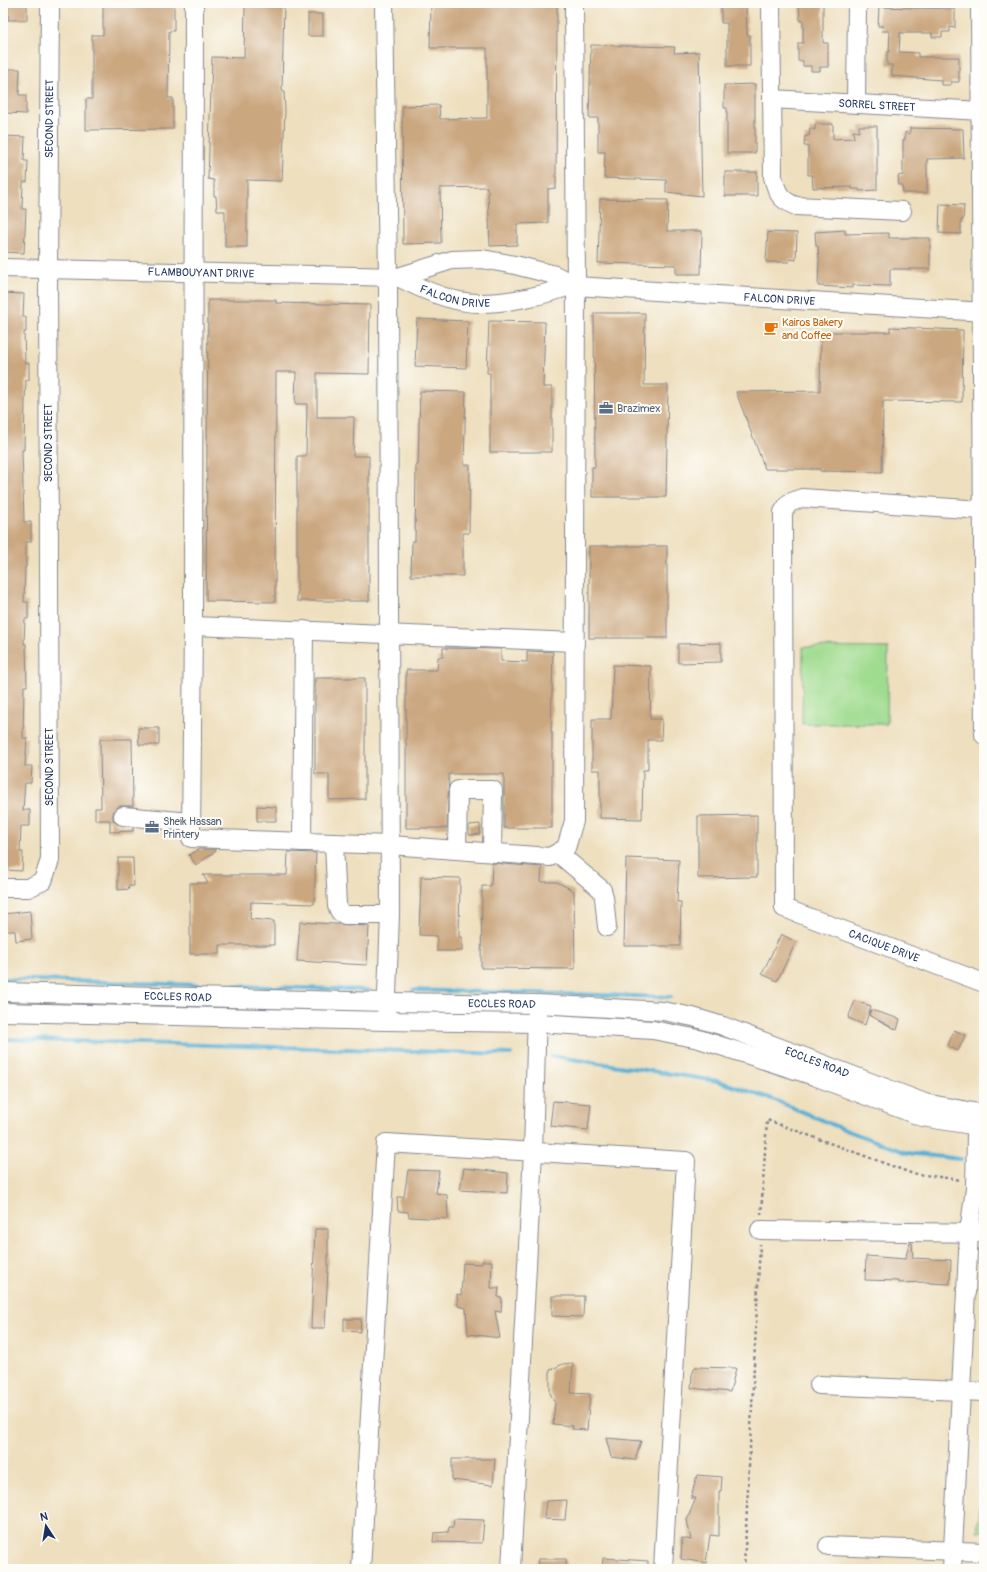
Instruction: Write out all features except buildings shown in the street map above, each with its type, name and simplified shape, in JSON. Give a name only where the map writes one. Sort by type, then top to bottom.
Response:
[{"type":"street","name":"SECOND STREET","points":[[3,888],[28,888],[43,881],[50,860],[48,269],[50,3]]},
{"type":"street","points":[[194,3],[193,626],[191,838],[334,843],[492,852],[550,857],[566,848],[574,821],[574,3]]},
{"type":"street","points":[[384,3],[393,277],[388,634],[390,914],[386,1021]]},
{"type":"street","points":[[771,3],[773,177],[775,187],[780,195],[786,202],[796,206],[902,211]]},
{"type":"street","points":[[856,104],[857,3]]},
{"type":"street","points":[[980,3],[983,312],[982,510],[984,735]]},
{"type":"street","name":"SORREL STREET","points":[[772,99],[981,111]]},
{"type":"street","name":"FALCON DRIVE","points":[[393,277],[452,260],[482,258],[555,276],[574,286]]},
{"type":"street","name":"FLAMBOUYANT DRIVE","points":[[3,268],[393,277]]},
{"type":"street","name":"FALCON DRIVE","points":[[393,277],[449,298],[480,303],[517,299],[574,286],[983,312]]},
{"type":"street","name":"CACIQUE DRIVE","points":[[982,510],[802,498],[789,503],[783,512],[784,908],[984,983]]},
{"type":"street","points":[[193,626],[574,642]]},
{"type":"street","points":[[302,842],[304,630]]},
{"type":"street","points":[[457,850],[458,790],[493,790],[492,852]]},
{"type":"street","points":[[123,816],[192,822]]},
{"type":"street","points":[[334,843],[337,906],[340,912],[345,915],[390,914]]},
{"type":"street","points":[[558,853],[602,890],[607,927]]},
{"type":"street","name":"ECCLES ROAD","points":[[3,992],[386,1002],[538,1004],[663,1011],[693,1017],[723,1026],[925,1103],[981,1120]]},
{"type":"street","points":[[511,1569],[533,1152],[538,1004]]},
{"type":"street","name":"ECCLES ROAD","points":[[3,1012],[537,1023],[653,1030],[699,1039],[814,1076],[922,1117],[981,1120]]},
{"type":"street","points":[[952,1569],[961,1391],[976,1233],[975,1182],[981,1120]]},
{"type":"street","points":[[361,1569],[386,1143],[686,1161],[662,1569]]},
{"type":"street","points":[[760,1230],[976,1233]]},
{"type":"street","points":[[819,1385],[984,1392]]},
{"type":"street","points":[[828,1546],[984,1552]]},
{"type":"path","points":[[744,1569],[760,1230],[767,1120],[911,1174],[975,1182]]},
{"type":"green space","points":[[803,647],[888,648],[887,724],[802,724]]},
{"type":"green space","points":[[982,1489],[984,1489],[984,1531],[977,1531]]},
{"type":"waterway","points":[[3,979],[369,990]]},
{"type":"waterway","points":[[413,990],[671,997]]},
{"type":"waterway","points":[[3,1039],[511,1054]]},
{"type":"waterway","points":[[552,1056],[718,1081],[772,1099],[843,1129],[907,1153],[961,1159]]},
{"type":"place","name":"Kairos Bakery and Coffee","points":[[771,328]]},
{"type":"place","name":"Brazimex","points":[[606,408]]},
{"type":"place","name":"Sheik Hassan Printery","points":[[152,827]]}]
